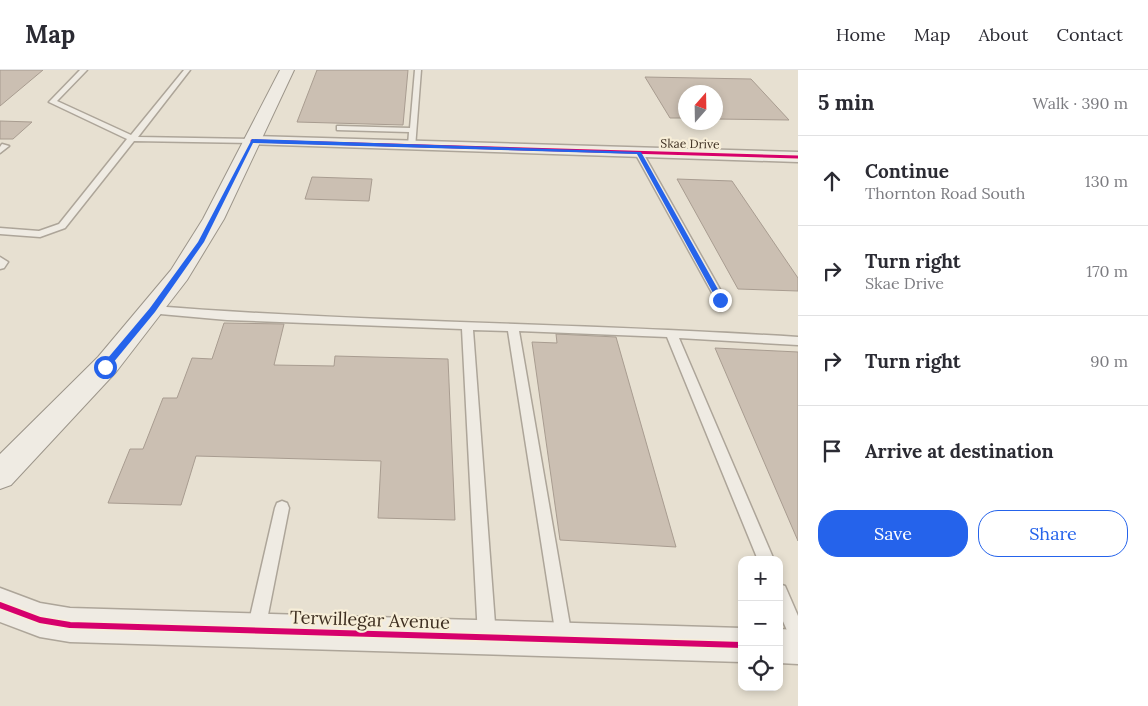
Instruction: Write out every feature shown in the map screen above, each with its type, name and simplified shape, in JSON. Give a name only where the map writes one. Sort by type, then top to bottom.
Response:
[{"type":"street","points":[[0,475],[69,407],[153,310],[201,242],[287,70]]},
{"type":"street","name":"Skae Drive","points":[[252,141],[798,156]]},
{"type":"street","name":"Terwillegar Avenue","points":[[0,605],[40,620],[70,625],[738,645]]},
{"type":"street","points":[[783,646],[798,646]]},
{"type":"lane","points":[[84,70],[53,102],[133,139],[252,141]]},
{"type":"lane","points":[[0,231],[40,234],[62,226],[187,70]]},
{"type":"lane","points":[[412,146],[418,70]]},
{"type":"lane","points":[[340,128],[413,130]]},
{"type":"lane","points":[[639,153],[720,300]]},
{"type":"lane","points":[[0,260],[3,262],[0,266]]},
{"type":"lane","points":[[153,310],[218,316],[671,333],[798,341]]},
{"type":"lane","points":[[467,325],[487,638]]},
{"type":"lane","points":[[513,327],[564,640]]},
{"type":"lane","points":[[671,333],[764,556]]},
{"type":"lane","points":[[256,631],[282,508]]},
{"type":"lane","points":[[783,601],[798,636]]},
{"type":"building","points":[[0,70],[43,70],[0,106]]},
{"type":"building","points":[[317,70],[408,70],[403,125],[297,122]]},
{"type":"building","points":[[645,77],[751,79],[789,120],[723,119],[723,85],[678,85],[678,118],[670,118]]},
{"type":"building","points":[[0,121],[32,122],[13,139],[0,139]]},
{"type":"building","points":[[312,177],[372,179],[369,201],[305,199]]},
{"type":"building","points":[[677,179],[732,181],[798,278],[798,291],[738,289]]},
{"type":"building","points":[[224,323],[284,324],[274,365],[334,366],[335,356],[448,359],[455,520],[378,518],[381,461],[196,456],[181,505],[108,503],[130,449],[143,449],[163,398],[177,398],[192,358],[212,359]]},
{"type":"building","points":[[556,334],[616,337],[676,547],[560,540],[532,342],[557,343]]},
{"type":"building","points":[[715,348],[798,352],[798,541]]},
{"type":"cycle path","points":[[252,141],[798,157]]},
{"type":"cycle path","points":[[0,605],[40,620],[70,625],[738,645]]},
{"type":"route","points":[[105,367],[153,310],[201,242],[252,141],[639,153],[720,300]]}]
